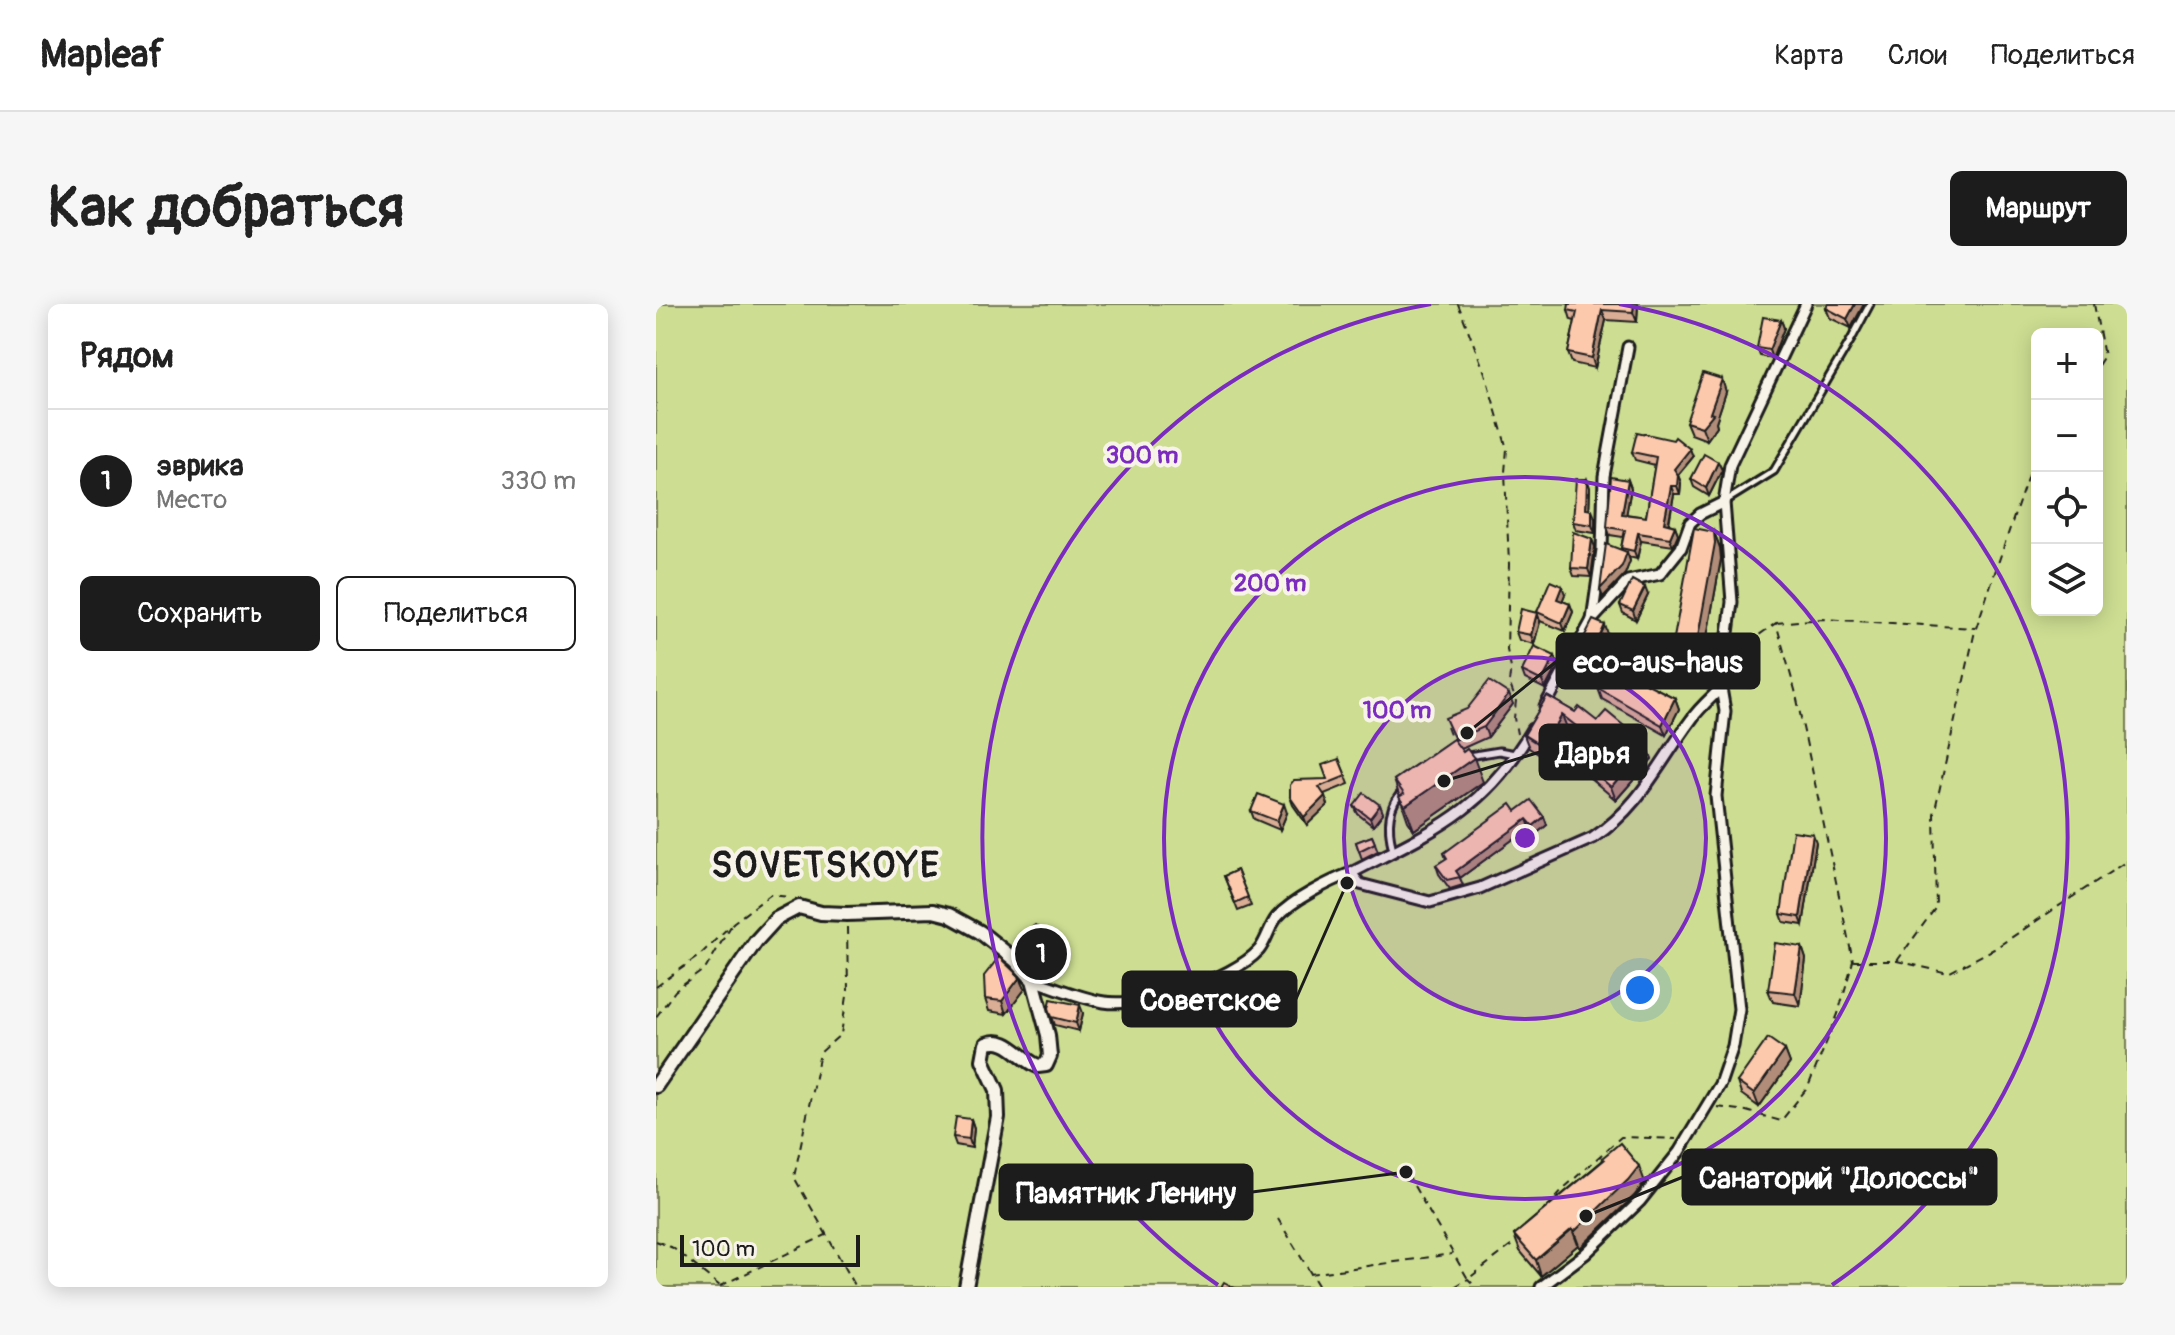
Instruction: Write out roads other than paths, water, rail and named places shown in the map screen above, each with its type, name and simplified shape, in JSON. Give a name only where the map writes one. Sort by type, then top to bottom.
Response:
[{"type":"street","points":[[1541,1287],[1585,1254],[1640,1201],[1689,1140],[1720,1084],[1733,1046],[1739,1009],[1716,796],[1725,711],[1721,688],[1732,602],[1724,502],[1730,465],[1806,304]]},
{"type":"street","points":[[1592,620],[1602,550],[1604,476],[1628,347]]},
{"type":"street","points":[[1033,980],[1103,1002],[1126,1004],[1189,988],[1235,970],[1259,949],[1278,917],[1327,882],[1440,828],[1496,782],[1517,752],[1592,620],[1628,581],[1660,574],[1681,548],[1690,523],[1724,502]]},
{"type":"street","points":[[1351,873],[1360,884],[1430,902],[1480,888],[1593,838],[1625,813],[1666,760],[1692,718],[1721,688]]},
{"type":"street","points":[[656,1086],[756,941],[776,919],[799,907],[821,913],[910,911],[949,915],[998,946],[1033,980],[1048,1035],[1049,1061],[1042,1066],[1033,1064],[1016,1050],[997,1042],[986,1044],[983,1054],[997,1090],[998,1117],[966,1287]]},
{"type":"lane","points":[[1724,502],[1774,471],[1870,304]]},
{"type":"lane","points":[[1458,756],[1517,752]]},
{"type":"lane","points":[[1393,851],[1388,829],[1395,799],[1408,786]]},
{"type":"place","name":"eco-aus-haus","points":[[1467,733]]},
{"type":"place","name":"Дарья","points":[[1444,781]]},
{"type":"place","name":"Советское","points":[[1347,883]]},
{"type":"place","name":"эврика","points":[[1041,954]]},
{"type":"place","name":"Памятник Ленину","points":[[1406,1172]]},
{"type":"place","name":"Санаторий \"Долоссы\"","points":[[1586,1216]]},
{"type":"district","name":"SOVETSKOYE","points":[[826,865]]}]
